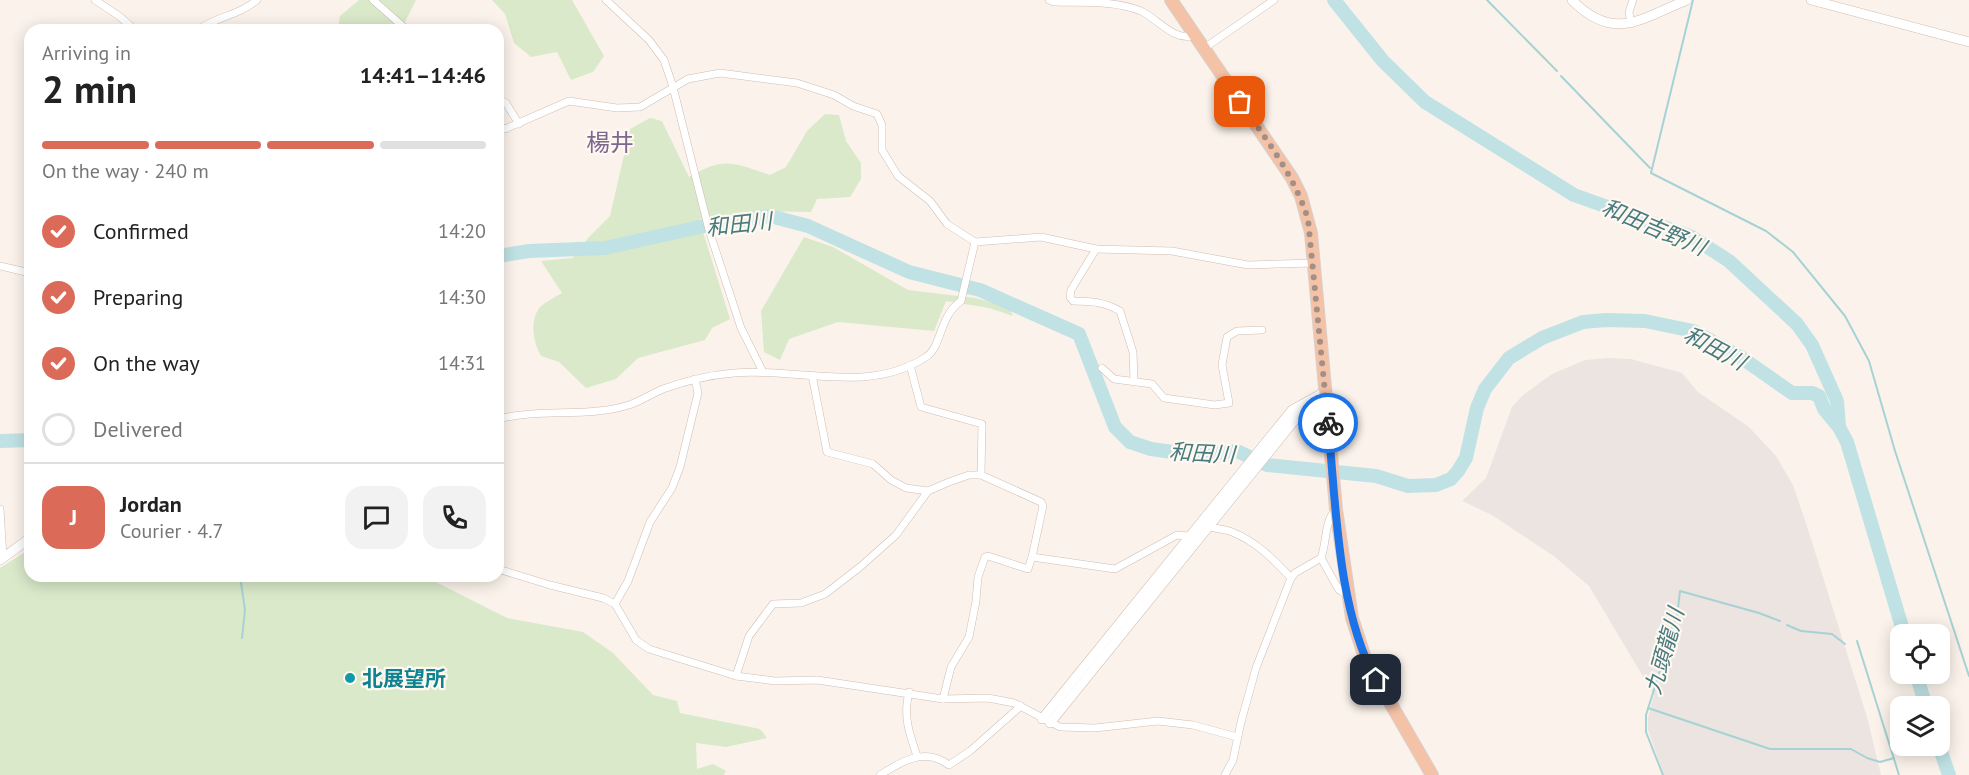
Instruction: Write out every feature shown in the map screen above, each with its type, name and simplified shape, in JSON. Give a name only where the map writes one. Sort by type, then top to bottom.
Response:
[{"type":"highway","points":[[1171,0],[1296,187],[1308,219],[1336,509],[1352,618],[1365,661],[1432,775]]},
{"type":"street","points":[[95,0],[128,24]]},
{"type":"street","points":[[209,24],[222,17],[235,15],[256,0]]},
{"type":"street","points":[[373,0],[399,24]]},
{"type":"street","points":[[606,0],[649,40],[664,60],[709,230],[741,328],[763,372]]},
{"type":"street","points":[[1049,0],[1054,2],[1114,2],[1147,14],[1180,36],[1195,35]]},
{"type":"street","points":[[1203,49],[1274,0]]},
{"type":"street","points":[[1572,0],[1588,14],[1602,22],[1615,25],[1631,24],[1687,0]]},
{"type":"street","points":[[1631,24],[1629,12],[1633,0]]},
{"type":"street","points":[[1811,0],[1969,42]]},
{"type":"street","points":[[504,129],[569,101],[617,108],[640,107],[688,80],[720,73],[786,82],[834,95],[853,106],[877,114],[882,126],[882,150],[898,176],[930,201],[947,224],[975,242],[1041,237],[1096,249],[1172,251],[1248,265],[1314,263]]},
{"type":"street","points":[[504,103],[519,124]]},
{"type":"street","points":[[504,418],[523,414],[607,409],[629,405],[662,390],[695,379],[736,373],[763,372],[869,378],[910,365],[930,353],[951,308],[961,301],[975,242]]},
{"type":"street","points":[[1096,249],[1071,290],[1070,297],[1073,301],[1096,301],[1108,304],[1120,311],[1133,352],[1134,381]]},
{"type":"street","points":[[0,266],[24,272]]},
{"type":"street","points":[[1102,368],[1114,379],[1152,384],[1164,398],[1215,405],[1229,403],[1222,365],[1227,337],[1237,331],[1262,330]]},
{"type":"street","points":[[910,365],[921,407],[982,424],[981,475]]},
{"type":"street","points":[[812,375],[827,452],[873,464],[906,489],[928,491],[969,475],[981,475],[1041,502],[1043,506],[1028,569],[985,557],[978,577],[969,637],[951,667],[943,699]]},
{"type":"street","points":[[615,604],[628,581],[650,522],[672,488],[680,467],[698,393],[695,379]]},
{"type":"street","points":[[1046,721],[1203,525],[1301,415],[1312,398],[1325,392]]},
{"type":"street","points":[[736,676],[749,636],[773,604],[801,603],[825,594],[896,535],[928,491]]},
{"type":"street","points":[[0,509],[1,559]]},
{"type":"street","points":[[1226,775],[1233,760],[1256,668],[1291,578],[1295,573],[1321,558],[1325,549],[1328,522],[1336,509]]},
{"type":"street","points":[[1046,721],[1188,536],[1203,525],[1230,531],[1252,542],[1268,553],[1291,578]]},
{"type":"street","points":[[1032,558],[1115,569],[1177,535],[1188,536]]},
{"type":"street","points":[[1,559],[24,542]]},
{"type":"street","points":[[1321,558],[1339,590],[1348,595]]},
{"type":"street","points":[[504,571],[550,585],[584,592],[615,604],[636,640],[649,649],[736,676],[775,681],[817,680],[943,699],[988,698],[1021,706],[1060,727],[1080,729],[1158,721],[1192,725],[1237,737]]},
{"type":"street","points":[[909,693],[905,708],[906,718],[917,756]]},
{"type":"street","points":[[880,775],[917,756],[934,756],[949,765],[970,751],[1021,706]]},
{"type":"shaded area","points":[[1631,359],[1682,373],[1698,392],[1749,427],[1776,456],[1793,485],[1807,526],[1867,717],[1881,775],[1664,775],[1648,730],[1648,717],[1654,695],[1589,586],[1555,557],[1492,515],[1462,501],[1486,478],[1512,407],[1523,395],[1552,374],[1585,360]]},
{"type":"green space","points":[[359,0],[416,0],[404,24],[339,24],[340,16]]},
{"type":"green space","points":[[492,0],[572,0],[604,56],[593,72],[571,80],[557,52],[531,57],[514,43],[505,14]]},
{"type":"green space","points":[[825,114],[839,115],[846,141],[861,163],[861,179],[850,197],[817,199],[811,212],[783,211],[699,219],[730,319],[712,328],[705,340],[638,358],[616,379],[586,388],[559,362],[541,356],[534,337],[537,311],[562,293],[541,261],[573,258],[589,237],[610,216],[630,129],[650,118],[662,121],[689,177],[701,170],[721,164],[747,167],[770,175],[786,167],[807,131]]},
{"type":"green space","points":[[804,237],[833,247],[908,290],[975,298],[1009,307],[1013,316],[989,308],[946,301],[934,331],[838,322],[789,339],[780,360],[764,352],[761,311]]},
{"type":"green space","points":[[24,553],[24,582],[436,582],[507,618],[583,632],[613,653],[653,695],[677,701],[680,713],[760,729],[767,738],[726,747],[696,743],[697,769],[713,764],[726,771],[724,775],[0,775],[0,568]]},
{"type":"waterway","name":"和田吉野川","points":[[1334,0],[1383,61],[1425,102],[1574,195],[1692,237],[1729,261],[1797,324],[1812,345],[1837,401],[1839,427],[1847,442],[1901,624]]},
{"type":"waterway","points":[[1487,0],[1557,71]]},
{"type":"waterway","name":"和田吉野川","points":[[1693,0],[1651,173],[1766,231],[1793,252],[1845,316],[1869,361],[1895,451],[1969,676]]},
{"type":"waterway","points":[[1561,76],[1650,168]]},
{"type":"waterway","name":"和田川","points":[[504,255],[529,251],[605,248],[713,224],[770,216],[808,226],[909,272],[980,290],[1079,334],[1115,427],[1130,442],[1151,449],[1195,455],[1237,451],[1267,465],[1376,476],[1408,486],[1436,485],[1451,479],[1458,471],[1466,458],[1477,408],[1485,389],[1509,358],[1542,338],[1583,322],[1645,321],[1693,331],[1742,358],[1792,393],[1812,393],[1819,396],[1824,409],[1839,427]]},
{"type":"waterway","name":"和田川","points":[[0,441],[24,440]]},
{"type":"waterway","points":[[241,582],[245,610],[242,638]]},
{"type":"waterway","name":"九頭龍川","points":[[1663,775],[1646,732],[1646,715],[1665,655],[1668,637],[1677,617],[1680,591],[1780,621]]},
{"type":"waterway","name":"九頭龍川","points":[[1787,625],[1801,631],[1832,634],[1845,644]]},
{"type":"waterway","name":"九頭龍川","points":[[1857,641],[1899,775]]},
{"type":"waterway","name":"和田吉野川","points":[[1919,684],[1923,696]]},
{"type":"waterway","points":[[1648,708],[1770,749],[1851,749],[1880,762],[1894,758]]},
{"type":"waterway","name":"和田吉野川","points":[[1942,756],[1949,775]]},
{"type":"way so far","points":[[1240,102],[1292,178],[1301,195],[1308,219],[1328,423]]},
{"type":"place","name":"北展望所","points":[[350,678]]},
{"type":"district","name":"楊井","points":[[610,142]]},
{"type":"route","points":[[1328,423],[1343,568],[1352,618],[1365,661],[1376,680]]}]
